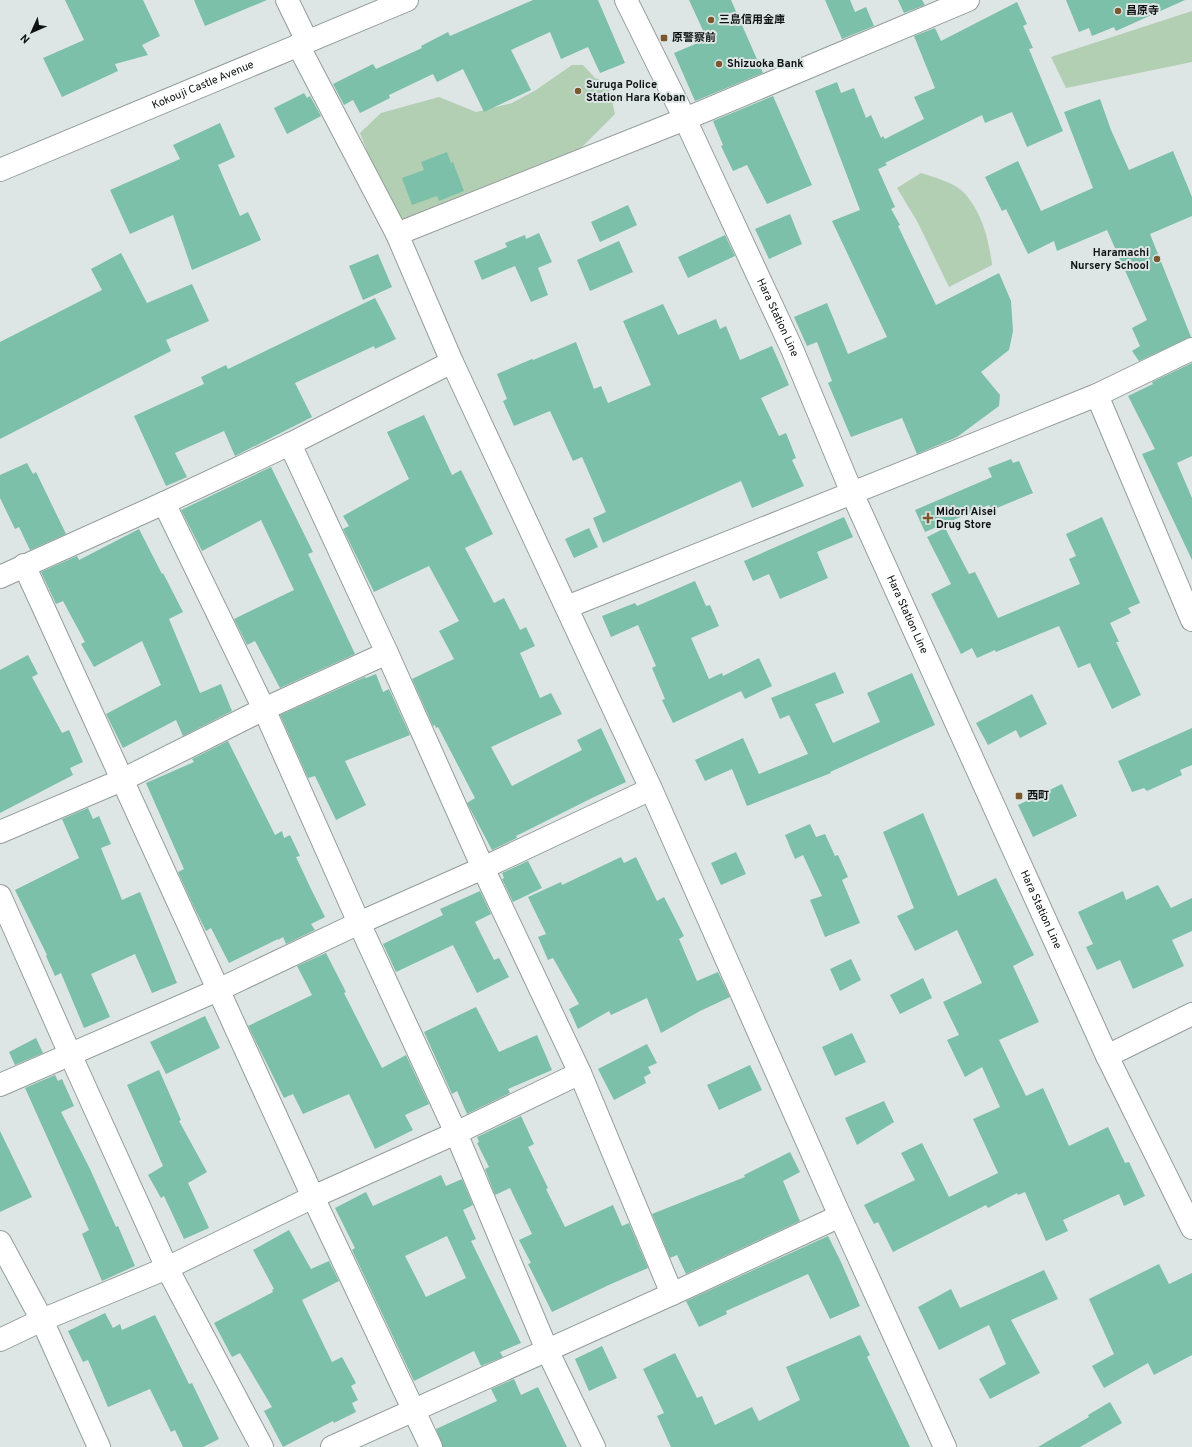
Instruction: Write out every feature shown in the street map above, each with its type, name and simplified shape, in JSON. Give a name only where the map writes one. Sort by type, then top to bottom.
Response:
[{"type":"street","points":[[287,0],[303,43],[397,234],[452,362],[651,789],[840,1216],[945,1447]]},
{"type":"street","name":"Kokouji Castle Avenue","points":[[0,170],[407,0]]},
{"type":"street","name":"Hara Station Line","points":[[626,0],[685,118],[792,349],[852,492],[1107,1056],[1192,1228]]},
{"type":"street","points":[[397,234],[685,118],[968,0]]},
{"type":"street","points":[[567,607],[1097,395],[1192,349]]},
{"type":"street","points":[[0,577],[24,565],[164,504],[290,444],[452,362]]},
{"type":"street","points":[[1097,395],[1192,620]]},
{"type":"street","points":[[290,444],[387,653],[483,868],[580,1073],[672,1294]]},
{"type":"street","points":[[164,504],[264,709],[359,923],[456,1133],[547,1350],[594,1447]]},
{"type":"street","points":[[24,565],[313,1197],[431,1447]]},
{"type":"street","points":[[0,832],[122,780],[264,709],[387,653]]},
{"type":"street","points":[[0,1085],[218,990],[359,923],[483,868],[651,789]]},
{"type":"street","points":[[0,896],[167,1268],[262,1447]]},
{"type":"street","points":[[1107,1056],[1192,1014]]},
{"type":"street","points":[[0,1340],[42,1320],[167,1268],[313,1197],[456,1133],[580,1073]]},
{"type":"street","points":[[332,1447],[672,1294],[840,1216]]},
{"type":"street","points":[[0,1242],[42,1320],[100,1447]]},
{"type":"green space","points":[[1192,11],[1192,62],[1066,88],[1051,57]]},
{"type":"green space","points":[[572,65],[583,65],[595,78],[608,83],[615,114],[569,160],[403,223],[380,184],[360,133],[381,113],[439,97],[476,112],[512,103],[536,90]]},
{"type":"green space","points":[[921,173],[957,187],[968,197],[979,215],[989,245],[992,265],[949,287],[917,221],[897,188]]},
{"type":"building","points":[[65,0],[143,0],[160,36],[142,45],[148,55],[115,64],[118,71],[62,97],[43,58],[84,40]]},
{"type":"building","points":[[194,0],[267,0],[205,26]]},
{"type":"building","points":[[533,0],[598,0],[625,63],[600,73],[588,47],[561,59],[550,32],[511,50],[531,90],[484,112],[463,69],[437,82],[433,74],[389,95],[390,98],[360,113],[353,100],[344,105],[333,84],[373,64],[376,69],[422,48],[421,46],[448,32],[450,36]]},
{"type":"building","name":"Shizuoka Bank","points":[[689,0],[731,0],[763,73],[695,101],[674,53],[707,39]]},
{"type":"building","points":[[825,0],[850,0],[855,12],[866,7],[874,26],[842,39]]},
{"type":"building","points":[[898,0],[922,0],[925,5],[904,13]]},
{"type":"building","points":[[1066,0],[1185,0],[1116,31],[1114,27],[1092,36],[1089,28],[1079,32]]},
{"type":"building","points":[[1017,2],[1027,24],[1023,26],[1033,48],[1029,49],[1063,131],[1027,147],[1012,112],[985,123],[982,115],[885,163],[887,165],[878,169],[895,207],[891,209],[900,225],[898,226],[936,305],[999,273],[1011,301],[1013,331],[1009,350],[981,372],[1000,395],[999,406],[957,437],[917,454],[902,418],[851,437],[828,383],[832,381],[817,342],[807,346],[794,317],[827,303],[848,354],[887,337],[832,221],[860,210],[815,91],[837,82],[841,93],[854,88],[866,118],[871,115],[881,138],[883,136],[885,139],[924,119],[914,97],[935,88],[914,36],[935,28],[941,41]]},
{"type":"building","points":[[304,93],[307,98],[310,96],[321,116],[287,134],[274,108]]},
{"type":"building","points":[[773,96],[812,185],[767,204],[747,165],[733,171],[721,146],[723,145],[713,121]]},
{"type":"building","points":[[1100,99],[1111,130],[1129,170],[1173,151],[1192,197],[1192,216],[1150,234],[1191,337],[1139,361],[1132,351],[1140,346],[1132,328],[1147,320],[1107,230],[1057,251],[1054,241],[1028,254],[1006,209],[1002,211],[985,177],[1018,161],[1041,211],[1093,188],[1064,112]]},
{"type":"building","points":[[220,123],[235,157],[218,165],[240,216],[248,212],[261,240],[192,270],[173,215],[130,234],[110,190],[180,159],[173,145]]},
{"type":"building","points":[[447,152],[451,163],[453,162],[464,191],[439,201],[437,196],[412,205],[402,178],[424,170],[421,162]]},
{"type":"building","points":[[628,205],[637,225],[600,242],[591,222]]},
{"type":"building","points":[[790,214],[802,244],[769,259],[755,229]]},
{"type":"building","points":[[539,233],[552,262],[538,268],[548,295],[531,302],[515,266],[482,280],[474,261],[507,247],[505,243],[525,235],[526,239]]},
{"type":"building","points":[[725,235],[735,256],[688,278],[678,257]]},
{"type":"building","points":[[619,241],[633,272],[590,291],[577,260]]},
{"type":"building","points":[[121,253],[147,303],[192,284],[209,321],[166,340],[171,351],[0,439],[0,342],[102,290],[91,269]]},
{"type":"building","points":[[378,254],[392,287],[363,300],[349,266]]},
{"type":"building","points":[[375,298],[396,339],[375,349],[374,346],[295,383],[312,417],[235,456],[224,431],[175,453],[187,477],[166,486],[134,416],[204,384],[201,377],[226,365],[228,369]]},
{"type":"building","points":[[663,304],[678,335],[716,319],[720,329],[726,326],[740,360],[772,346],[789,385],[761,398],[779,436],[786,433],[796,458],[792,460],[804,486],[752,508],[741,481],[603,543],[593,518],[606,512],[582,457],[573,461],[550,411],[514,426],[503,401],[507,399],[497,374],[576,342],[594,389],[601,386],[608,403],[651,385],[623,321]]},
{"type":"building","points":[[1192,363],[1192,456],[1177,463],[1192,498],[1192,560],[1142,454],[1155,449],[1128,396],[1153,384],[1152,382]]},
{"type":"building","points":[[424,415],[452,475],[461,470],[493,534],[465,548],[494,603],[504,598],[520,630],[526,627],[535,646],[520,653],[540,698],[551,693],[562,714],[491,747],[512,786],[582,750],[577,740],[601,728],[626,782],[516,836],[517,838],[492,850],[467,803],[475,798],[438,727],[436,728],[435,725],[433,726],[412,679],[454,659],[439,631],[459,621],[429,566],[374,592],[343,529],[349,526],[343,516],[409,479],[387,432]]},
{"type":"building","points":[[1011,459],[1013,463],[1019,461],[1033,493],[992,510],[989,505],[925,532],[915,510],[992,477],[988,468]]},
{"type":"building","points":[[27,463],[33,474],[36,472],[66,534],[30,550],[19,527],[15,529],[0,498],[0,475]]},
{"type":"building","points":[[271,467],[313,552],[308,554],[355,654],[280,688],[255,641],[247,645],[234,619],[294,590],[261,520],[202,551],[181,510]]},
{"type":"building","points":[[844,517],[853,537],[817,552],[828,578],[780,599],[769,574],[753,581],[744,561]]},
{"type":"building","points":[[1102,517],[1140,603],[1128,608],[1131,613],[1110,623],[1119,642],[1116,642],[1141,695],[1112,709],[1090,663],[1078,668],[1059,626],[996,652],[995,650],[977,658],[972,648],[961,654],[931,594],[951,584],[927,537],[945,528],[969,574],[975,572],[998,618],[1080,584],[1069,559],[1076,556],[1066,534]]},
{"type":"building","points":[[589,528],[598,547],[574,558],[565,539]]},
{"type":"building","points":[[139,529],[183,612],[169,619],[200,693],[221,684],[232,711],[183,736],[176,720],[123,748],[106,714],[161,685],[142,641],[94,667],[81,644],[85,642],[63,601],[56,604],[41,572],[77,556],[79,560]]},
{"type":"building","points":[[695,581],[706,606],[710,605],[719,626],[691,638],[709,679],[722,673],[723,676],[759,658],[772,686],[745,699],[741,691],[673,723],[662,700],[665,699],[652,668],[656,666],[638,625],[611,637],[602,616],[635,603],[637,606]]},
{"type":"building","points":[[28,655],[38,674],[32,677],[62,733],[69,730],[83,762],[70,768],[73,775],[0,813],[0,670]]},
{"type":"building","points":[[835,672],[844,693],[815,704],[833,743],[880,722],[867,693],[912,673],[935,725],[830,772],[831,773],[747,806],[732,769],[705,781],[695,760],[743,738],[759,774],[808,754],[789,715],[780,719],[771,698]]},
{"type":"building","points":[[376,674],[383,692],[389,689],[410,735],[345,761],[366,805],[336,820],[315,776],[308,778],[280,715],[365,677],[366,678]]},
{"type":"building","points":[[1032,694],[1047,724],[1020,738],[1016,730],[988,745],[976,723]]},
{"type":"building","points":[[1192,728],[1192,765],[1180,770],[1182,775],[1147,791],[1144,788],[1132,792],[1118,761]]},
{"type":"building","points":[[228,741],[275,835],[282,831],[284,838],[290,835],[300,856],[296,857],[325,917],[311,924],[315,930],[286,944],[283,937],[229,963],[211,928],[206,931],[193,905],[178,872],[184,869],[146,783],[194,762],[192,759]]},
{"type":"building","points":[[1062,784],[1077,816],[1033,837],[1018,805]]},
{"type":"building","points":[[88,808],[93,819],[99,816],[111,844],[101,848],[122,900],[140,892],[177,983],[152,993],[135,954],[91,974],[110,1017],[84,1028],[61,973],[55,976],[46,956],[47,955],[15,890],[79,858],[62,819]]},
{"type":"building","points":[[923,813],[958,896],[996,878],[1034,955],[1013,966],[1039,1022],[999,1040],[1026,1096],[1043,1088],[1069,1146],[1108,1127],[1125,1163],[1129,1162],[1145,1196],[1124,1206],[1119,1194],[1063,1220],[1068,1231],[1046,1241],[1025,1192],[1018,1195],[1017,1193],[988,1208],[986,1205],[893,1252],[878,1222],[874,1224],[864,1205],[915,1180],[901,1153],[922,1143],[949,1197],[998,1173],[973,1119],[1000,1107],[982,1067],[965,1077],[947,1040],[959,1035],[943,1002],[982,983],[957,930],[915,951],[897,916],[914,908],[883,832]]},
{"type":"building","points":[[810,824],[816,837],[825,834],[835,856],[838,855],[848,877],[842,880],[860,923],[825,937],[810,900],[822,896],[803,855],[795,859],[785,835]]},
{"type":"building","points":[[736,852],[746,874],[721,885],[711,863]]},
{"type":"building","points":[[621,857],[624,863],[636,857],[657,901],[664,897],[684,936],[679,939],[697,981],[718,972],[730,997],[700,1011],[661,1033],[647,998],[611,1015],[609,1011],[578,1029],[569,1009],[579,1004],[553,958],[548,960],[538,937],[546,934],[528,897],[561,882],[562,885]]},
{"type":"building","points":[[528,861],[542,888],[513,902],[502,879],[504,878],[502,873]]},
{"type":"building","points":[[1158,885],[1171,908],[1192,898],[1192,931],[1172,940],[1184,966],[1133,989],[1120,960],[1097,970],[1086,947],[1093,944],[1078,912],[1123,891],[1126,900]]},
{"type":"building","points":[[480,891],[491,914],[475,922],[494,960],[499,958],[509,977],[477,993],[453,945],[396,972],[383,944],[443,915],[440,909]]},
{"type":"building","points":[[326,953],[346,992],[344,993],[382,1068],[406,1055],[429,1104],[405,1115],[413,1130],[375,1149],[349,1094],[303,1114],[293,1094],[284,1098],[248,1026],[312,995],[297,966]]},
{"type":"building","points":[[851,959],[861,980],[840,991],[830,969]]},
{"type":"building","points":[[923,978],[932,998],[900,1014],[890,995]]},
{"type":"building","points":[[476,1007],[499,1052],[537,1035],[552,1070],[508,1089],[510,1093],[467,1114],[457,1091],[452,1094],[424,1032]]},
{"type":"building","points":[[205,1016],[220,1048],[166,1074],[150,1042]]},
{"type":"building","points":[[852,1033],[866,1062],[835,1076],[822,1047]]},
{"type":"building","points":[[36,1038],[43,1053],[15,1065],[9,1052]]},
{"type":"building","points":[[647,1044],[657,1063],[648,1067],[651,1073],[644,1077],[646,1083],[614,1100],[598,1069]]},
{"type":"building","points":[[750,1065],[762,1090],[719,1110],[707,1085]]},
{"type":"building","points":[[159,1070],[181,1120],[179,1121],[207,1172],[188,1183],[209,1228],[184,1239],[164,1196],[161,1198],[148,1175],[163,1166],[127,1085]]},
{"type":"building","points":[[55,1075],[58,1081],[62,1079],[74,1106],[61,1112],[90,1169],[116,1227],[118,1226],[135,1266],[102,1281],[82,1234],[89,1230],[25,1088]]},
{"type":"building","points":[[884,1101],[894,1122],[857,1145],[845,1118]]},
{"type":"building","points":[[521,1116],[534,1144],[528,1147],[548,1188],[546,1189],[565,1227],[613,1205],[622,1226],[629,1223],[648,1268],[552,1312],[528,1264],[531,1263],[519,1240],[532,1234],[510,1188],[495,1195],[485,1169],[489,1167],[477,1143],[479,1142],[477,1137]]},
{"type":"building","points":[[0,1131],[32,1197],[0,1212]]},
{"type":"building","points":[[790,1152],[800,1172],[783,1181],[800,1221],[686,1274],[677,1255],[670,1258],[652,1214],[745,1177],[744,1175]]},
{"type":"building","points":[[441,1175],[446,1186],[462,1179],[473,1205],[463,1210],[476,1239],[471,1241],[521,1343],[500,1352],[503,1357],[481,1366],[474,1351],[414,1381],[352,1250],[355,1248],[335,1208],[366,1192],[373,1206]],"holes":[[[447,1236],[466,1278],[426,1297],[405,1256]]]},
{"type":"building","points":[[289,1230],[311,1269],[329,1261],[339,1281],[302,1300],[332,1362],[342,1357],[356,1383],[351,1386],[358,1400],[352,1403],[356,1412],[334,1423],[333,1421],[283,1447],[264,1411],[272,1407],[240,1353],[232,1357],[214,1323],[273,1292],[272,1290],[274,1289],[253,1250]]},
{"type":"building","points":[[828,1236],[860,1306],[830,1319],[808,1274],[726,1311],[727,1314],[699,1327],[686,1301]]},
{"type":"building","points":[[1159,1264],[1169,1284],[1192,1273],[1192,1355],[1154,1375],[1148,1363],[1104,1388],[1092,1366],[1114,1354],[1089,1299]]},
{"type":"building","points":[[1044,1270],[1058,1299],[1011,1320],[1040,1373],[990,1399],[979,1379],[1006,1364],[989,1325],[939,1350],[918,1307],[951,1289],[960,1308]]},
{"type":"building","points":[[105,1313],[113,1328],[120,1324],[122,1330],[155,1315],[189,1384],[192,1383],[219,1439],[203,1447],[183,1447],[175,1430],[171,1432],[150,1389],[108,1407],[88,1360],[83,1362],[68,1331]]},
{"type":"building","points":[[860,1335],[870,1355],[867,1357],[910,1447],[671,1447],[657,1416],[664,1413],[643,1369],[675,1353],[697,1398],[702,1396],[715,1425],[752,1407],[759,1421],[800,1400],[786,1367]]},
{"type":"building","points":[[602,1346],[617,1378],[589,1391],[575,1359]]},
{"type":"building","points":[[514,1379],[521,1395],[538,1387],[567,1447],[443,1447],[436,1429],[497,1401],[491,1389]]},
{"type":"building","points":[[1110,1402],[1122,1423],[1080,1447],[1038,1447],[1089,1417],[1088,1415]]},
{"type":"place","name":"昌原寺","points":[[1118,11]]},
{"type":"place","name":"三島信用金庫","points":[[711,20]]},
{"type":"place","name":"原警察前","points":[[664,38]]},
{"type":"place","name":"Shizuoka Bank","points":[[719,64]]},
{"type":"place","name":"Suruga Police Station Hara Koban","points":[[578,91]]},
{"type":"place","name":"Haramachi Nursery School","points":[[1157,259]]},
{"type":"place","name":"Midori Aisei Drug Store","points":[[928,518]]},
{"type":"place","name":"西町","points":[[1019,796]]}]
